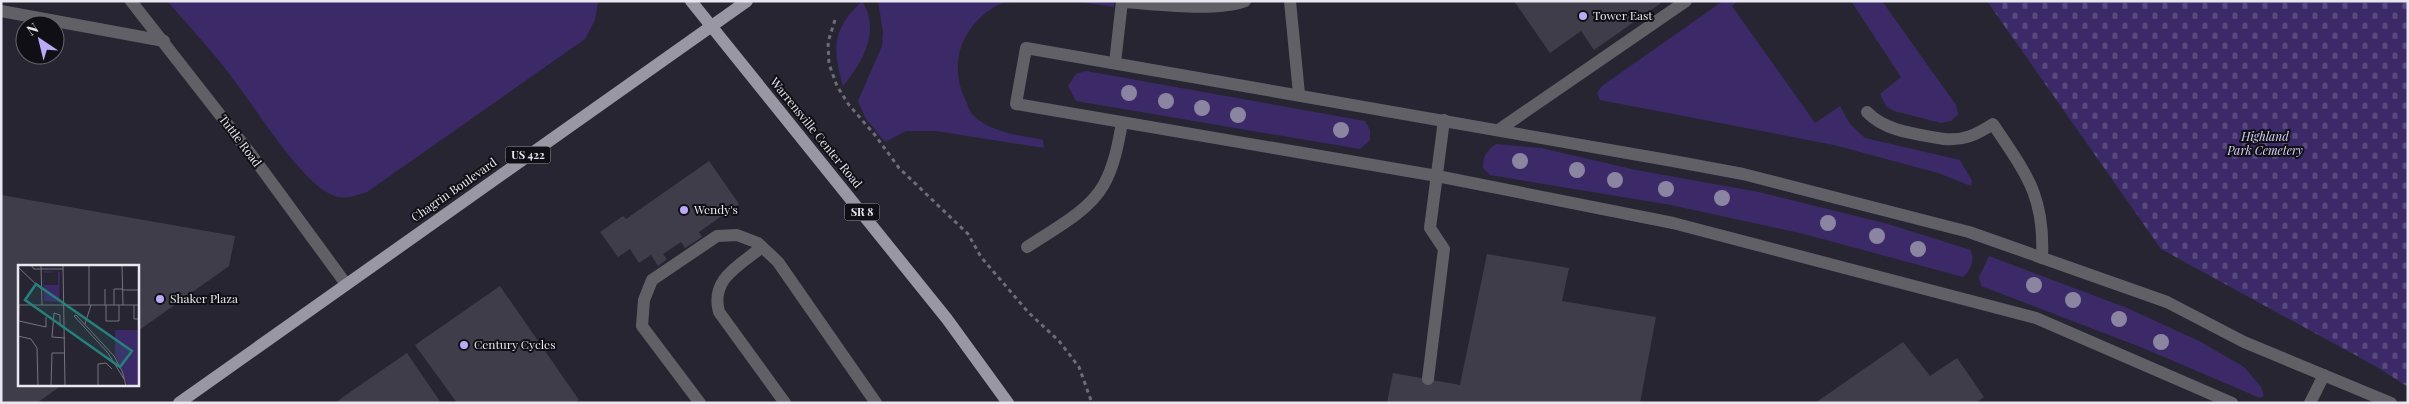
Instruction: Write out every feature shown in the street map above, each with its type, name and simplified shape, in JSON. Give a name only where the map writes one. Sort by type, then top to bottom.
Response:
[{"type":"main road","name":"Warrensville Center Road","points":[[691,1],[942,311],[1008,403]]},
{"type":"main road","name":"Chagrin Boulevard","points":[[178,403],[747,1]]},
{"type":"street","name":"Tuttle Road","points":[[131,1],[253,157],[346,284]]},
{"type":"street","points":[[1115,63],[1122,2],[1200,6],[1237,4],[1245,1]]},
{"type":"street","points":[[1290,1],[1299,94]]},
{"type":"street","points":[[1500,129],[1686,1]]},
{"type":"street","points":[[1,11],[164,42]]},
{"type":"street","points":[[2232,403],[2036,318],[1673,223],[1436,176],[1016,104],[1026,48],[1234,86],[1299,94],[1500,129],[1743,174],[1969,232],[2168,302],[2244,342],[2391,403]]},
{"type":"street","points":[[1867,112],[1875,121],[1886,126],[1944,139],[1975,136],[1993,124],[2025,172],[2036,195],[2043,222],[2042,258]]},
{"type":"street","points":[[1428,379],[1444,249],[1430,228],[1444,120]]},
{"type":"street","points":[[1027,247],[1084,207],[1102,188],[1117,149],[1122,123]]},
{"type":"street","points":[[700,403],[642,326],[644,300],[652,280],[717,236],[737,235],[758,243],[778,262],[876,403]]},
{"type":"street","points":[[762,247],[730,273],[719,286],[715,298],[719,312],[785,403]]},
{"type":"street","points":[[2310,403],[2324,375]]},
{"type":"path","points":[[835,20],[828,42],[829,64],[837,86],[849,105],[875,134],[899,168],[968,234],[981,257],[1028,312],[1059,341],[1079,367],[1092,403]]},
{"type":"green space","points":[[167,1],[598,2],[595,20],[585,39],[367,192],[339,197],[330,194],[318,186],[305,174],[279,143],[226,70]]},
{"type":"green space","points":[[862,1],[870,23],[870,34],[863,56],[843,86],[837,60],[837,40],[845,21]]},
{"type":"green space","points":[[878,1],[1038,1],[1004,3],[987,12],[977,21],[962,43],[958,69],[959,83],[972,114],[996,129],[1015,135],[1043,140],[1044,148],[936,131],[906,131],[885,142],[866,119],[858,101],[882,46],[883,32]]},
{"type":"green space","points":[[1074,1],[1114,1],[1114,7]]},
{"type":"green space","points":[[1723,1],[1738,1],[1732,6],[1815,123],[1840,106],[1850,124],[1865,138],[1960,160],[1972,181],[1971,186],[1938,173],[1834,145],[1600,100],[1597,93],[1602,86]]},
{"type":"green space","points":[[1851,1],[1882,1],[1956,105],[1958,114],[1951,121],[1941,123],[1894,111],[1886,106],[1880,94],[1901,77]]},
{"type":"green space","name":"Highland Park Cemetery","points":[[1987,1],[2408,1],[2408,387],[2377,367],[2161,249]]},
{"type":"green space","points":[[1086,71],[1365,121],[1370,130],[1370,140],[1360,149],[1076,101],[1068,86],[1076,74]]},
{"type":"green space","points":[[1496,144],[1541,148],[1636,170],[1759,192],[1888,224],[1971,250],[1972,265],[1963,277],[1804,234],[1671,205],[1490,175],[1483,168],[1484,157]]},
{"type":"green space","points":[[1989,256],[2127,308],[2201,342],[2244,367],[2261,387],[2264,396],[2260,398],[2143,348],[1981,286],[1979,277]]},
{"type":"building","name":"Tower East","points":[[1514,1],[1664,1],[1594,50],[1581,31],[1550,53]]},
{"type":"building","name":"Wendy's","points":[[709,161],[739,204],[699,232],[702,237],[685,248],[681,242],[663,254],[667,259],[658,266],[651,255],[639,263],[630,249],[618,257],[600,232],[623,216],[626,219]]},
{"type":"building","name":"Shaker Plaza","points":[[1,195],[235,236],[229,266],[139,330],[139,265],[18,265],[18,386],[61,386],[37,403],[1,403]]},
{"type":"building","points":[[1487,254],[1569,268],[1562,301],[1656,317],[1640,403],[1387,403],[1393,373],[1460,385]]},
{"type":"building","points":[[500,286],[579,400],[575,403],[457,403],[415,345]]},
{"type":"building","points":[[1903,342],[1930,376],[1957,358],[1984,397],[1976,403],[1815,403]]},
{"type":"building","points":[[407,353],[441,403],[335,403],[353,390]]},
{"type":"place","name":"Tower East","points":[[1583,16]]},
{"type":"place","name":"Wendy's","points":[[684,210]]},
{"type":"place","name":"Shaker Plaza","points":[[160,299]]},
{"type":"place","name":"Century Cycles","points":[[464,345]]}]
